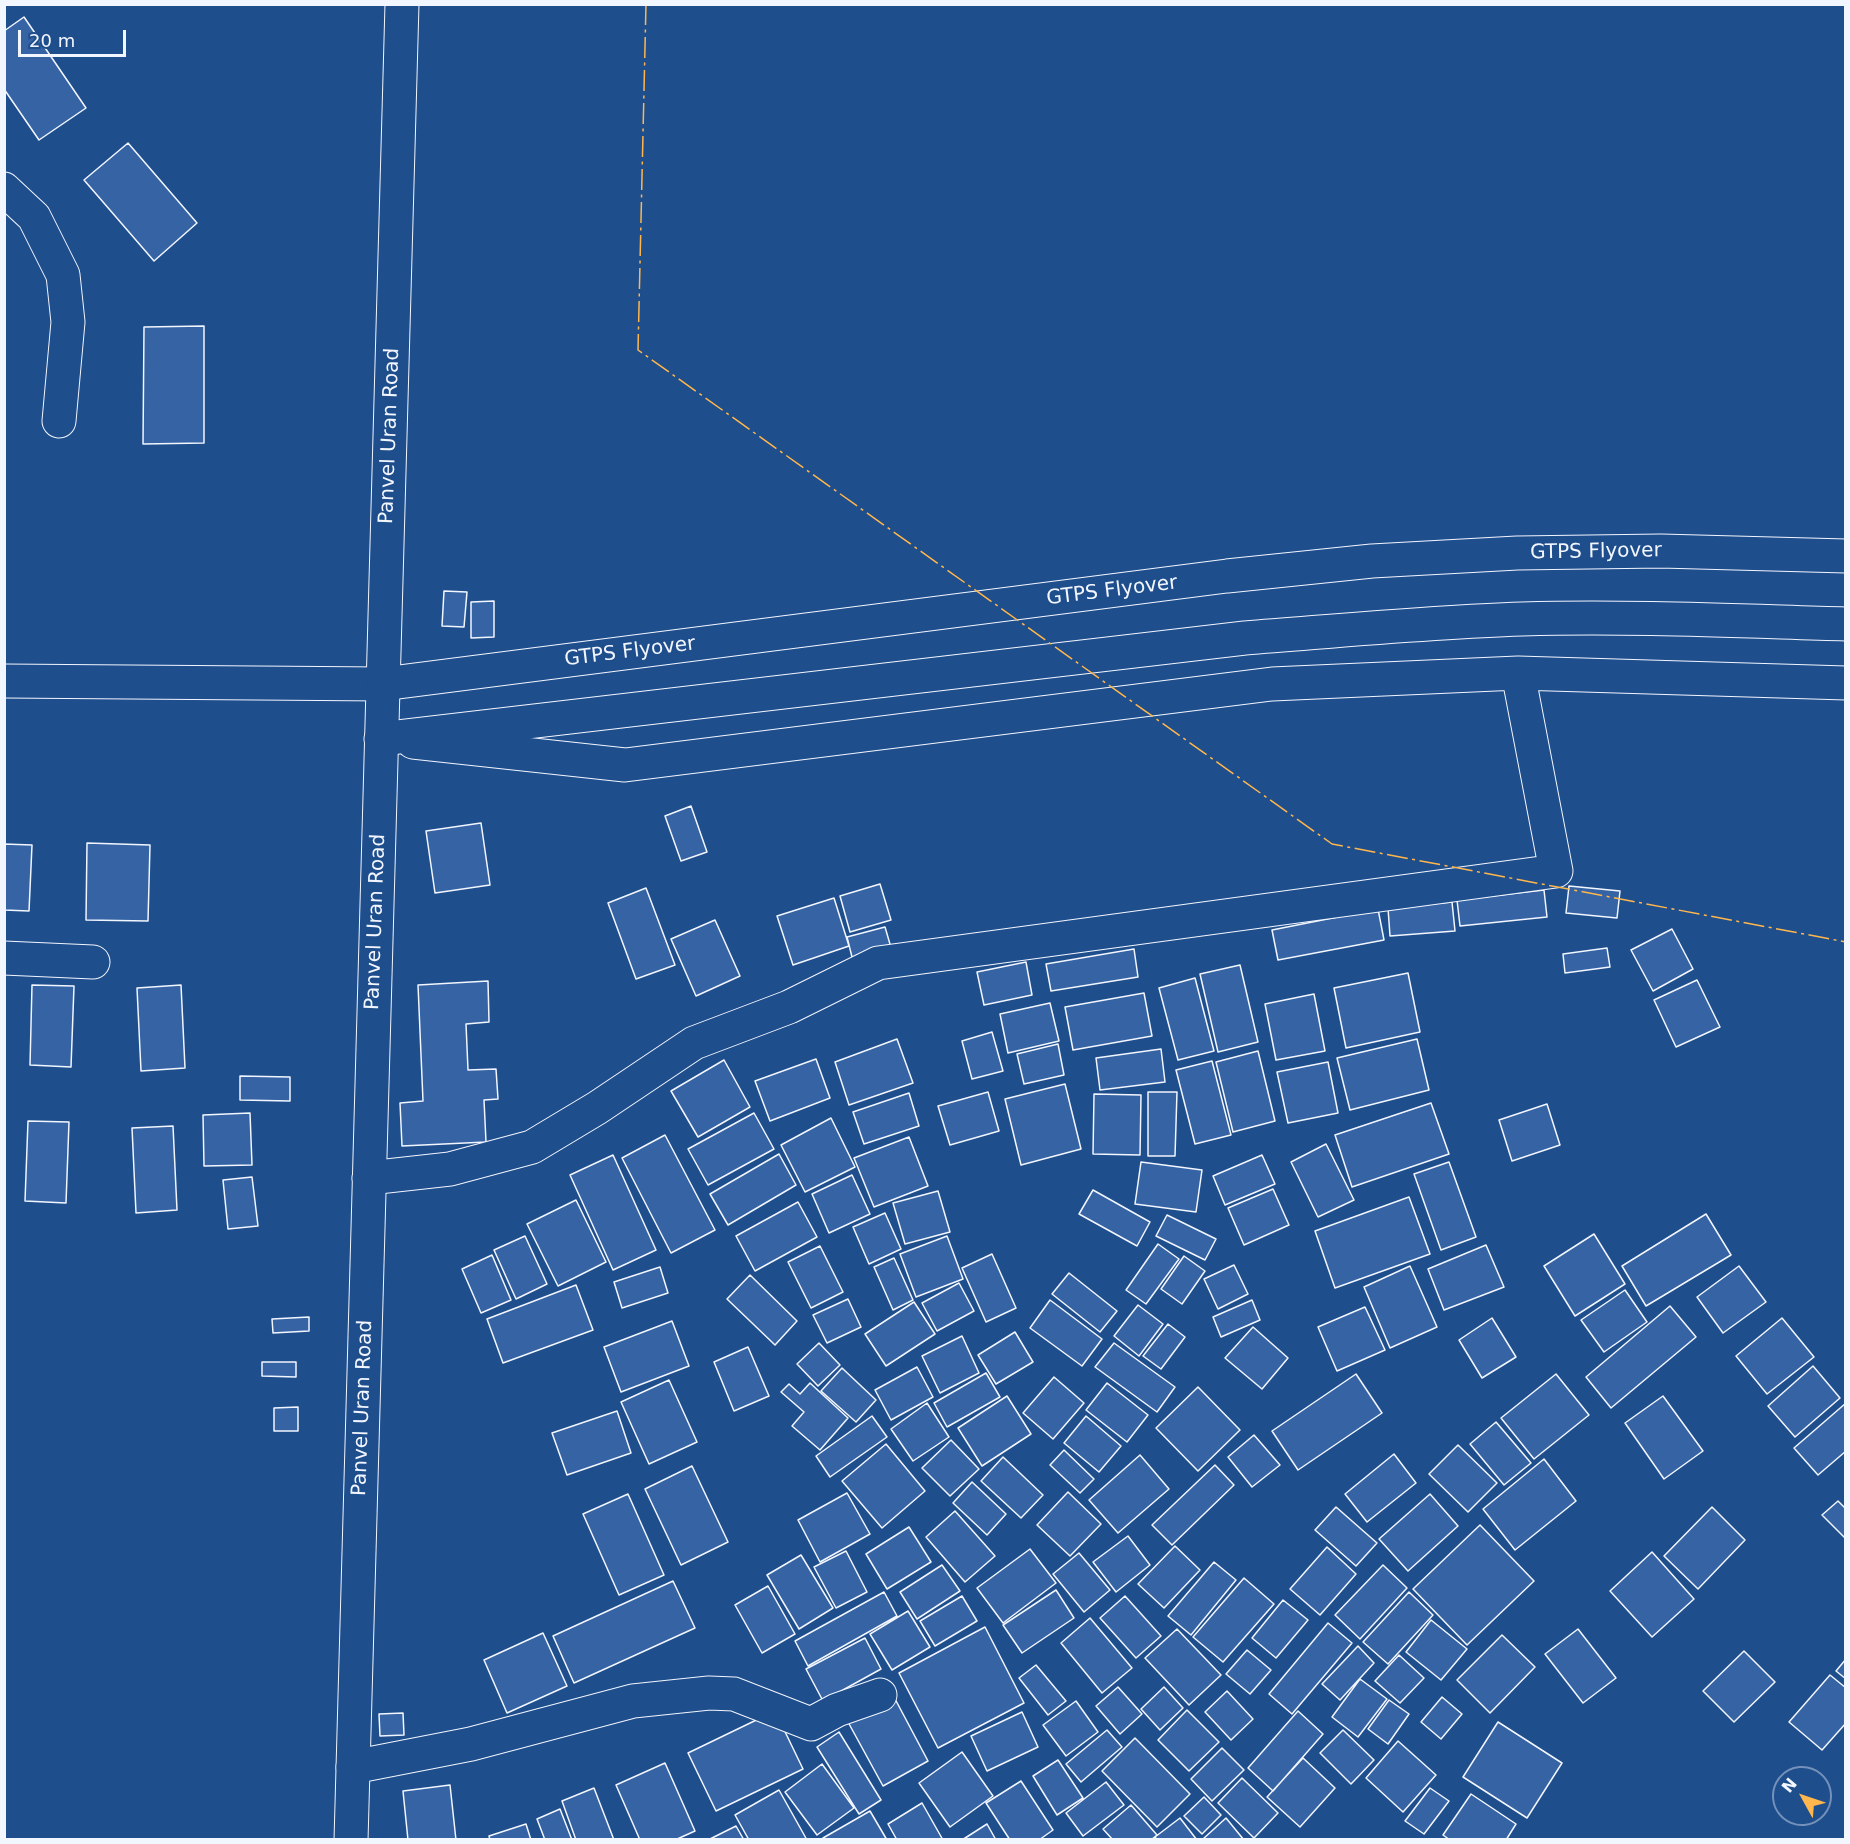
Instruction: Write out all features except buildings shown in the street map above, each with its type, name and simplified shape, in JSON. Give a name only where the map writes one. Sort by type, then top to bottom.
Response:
[{"type":"main road","name":"Panvel Uran Road","points":[[351,1839],[402,4]]},
{"type":"main road","points":[[4,189],[34,217],[63,275],[68,322],[59,421]]},
{"type":"main road","name":"GTPS Flyover","points":[[4,681],[383,684],[1227,576],[1372,561],[1517,553],[1662,551],[1845,556]]},
{"type":"main road","points":[[381,739],[1245,638],[1522,619],[1653,618],[1845,624]]},
{"type":"main road","points":[[381,739],[625,765],[1272,684],[1518,674],[1845,683]]},
{"type":"main road","points":[[369,1178],[450,1169],[532,1147],[694,1043],[789,1007],[878,963],[1556,871],[1518,674]]},
{"type":"main road","points":[[4,958],[93,963]]},
{"type":"main road","points":[[353,1767],[471,1744],[633,1701],[710,1693],[734,1694],[811,1724],[837,1710],[880,1695]]},
{"type":"power","points":[[646,4],[638,350],[1332,844],[1846,942]]}]
